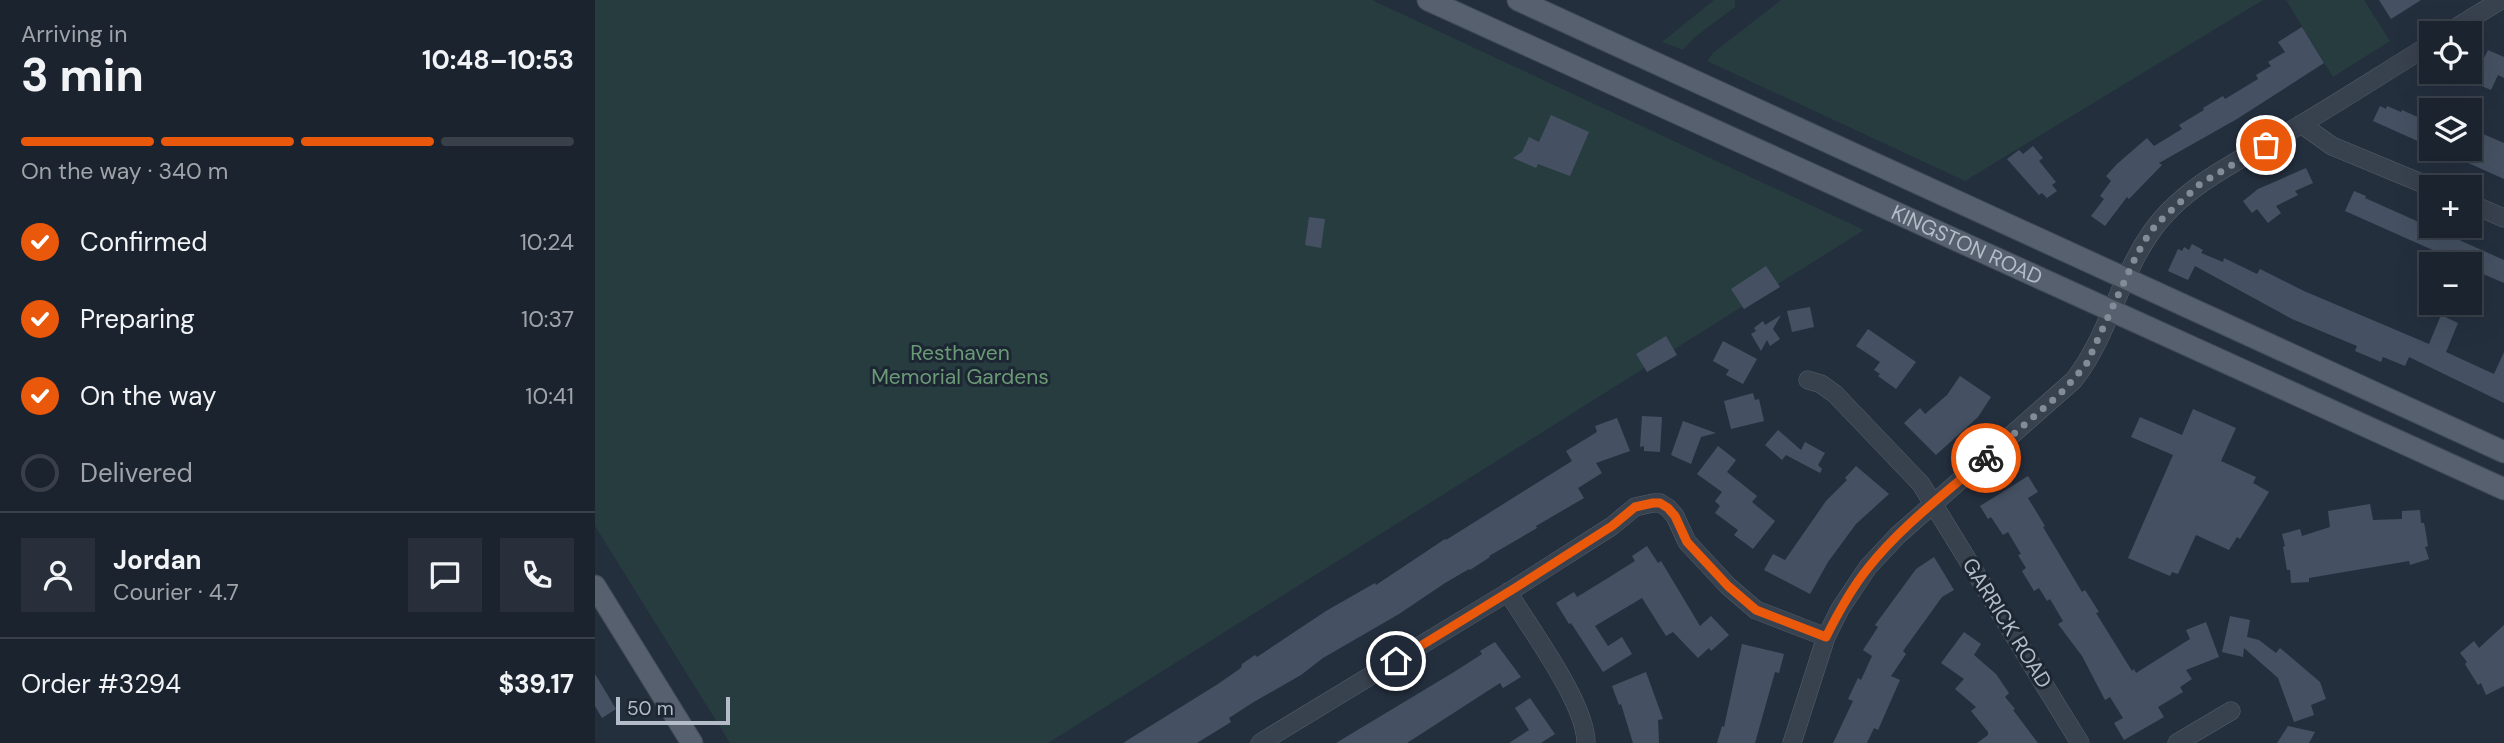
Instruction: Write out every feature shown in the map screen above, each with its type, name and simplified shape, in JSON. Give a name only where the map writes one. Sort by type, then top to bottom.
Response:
[{"type":"main road","name":"KINGSTON ROAD","points":[[1428,0],[2504,489]]},
{"type":"main road","name":"KINGSTON ROAD","points":[[1518,0],[2504,452]]},
{"type":"main road","points":[[595,586],[601,611],[692,743]]},
{"type":"street","points":[[2467,21],[2501,0]]},
{"type":"street","points":[[1792,743],[1826,637],[1840,609],[1868,567],[1898,535],[2074,380],[2090,358],[2126,277],[2150,232],[2200,184],[2419,51]]},
{"type":"street","points":[[2301,124],[2332,146],[2419,182]]},
{"type":"street","points":[[2482,209],[2504,218]]},
{"type":"street","name":"GARRICK ROAD","points":[[1808,380],[1821,384],[1835,394],[1921,484],[2080,743]]},
{"type":"street","points":[[1260,743],[1508,592],[1612,526],[1635,507],[1660,503],[1675,516],[1687,542],[1728,586],[1756,610],[1826,637]]},
{"type":"street","points":[[1508,592],[1570,692],[1581,717],[1585,743]]},
{"type":"street","points":[[2177,743],[2231,711]]},
{"type":"green space","name":"Resthaven Memorial Gardens","points":[[595,0],[1372,0],[1864,230],[1048,743],[730,743],[595,526]]},
{"type":"green space","points":[[1714,0],[1735,0],[1735,7],[1695,37],[1683,50],[1662,42]]},
{"type":"green space","points":[[1781,0],[2263,0],[1965,181],[1707,61],[1714,52]]},
{"type":"green space","points":[[2286,0],[2364,0],[2390,41],[2333,77]]},
{"type":"building","points":[[2379,0],[2421,0],[2391,19]]},
{"type":"building","points":[[2302,27],[2324,63],[2237,119],[2159,163],[2162,165],[2129,199],[2127,197],[2105,226],[2091,216],[2104,199],[2100,196],[2111,181],[2106,176],[2117,164],[2147,138],[2154,146],[2182,129],[2179,125],[2204,110],[2203,108],[2223,96],[2225,99],[2258,79],[2256,75],[2271,66],[2268,62],[2285,52],[2278,42]]},
{"type":"building","points":[[2488,50],[2504,57],[2504,78],[2498,75],[2491,90],[2477,84],[2482,84],[2482,62]]},
{"type":"building","points":[[2380,106],[2401,112],[2402,110],[2419,118],[2419,142],[2373,121]]},
{"type":"building","points":[[1551,115],[1589,132],[1570,176],[1538,164],[1536,168],[1513,158],[1522,152],[1529,137],[1539,142]]},
{"type":"building","points":[[2482,134],[2504,143],[2504,179],[2464,161],[2482,161]]},
{"type":"building","points":[[2033,146],[2043,158],[2039,161],[2056,182],[2052,185],[2057,191],[2047,198],[2042,193],[2039,195],[2007,159],[2019,150],[2023,154]]},
{"type":"building","points":[[2306,168],[2313,183],[2295,191],[2298,195],[2276,206],[2281,213],[2268,223],[2257,209],[2252,213],[2243,201],[2258,189]]},
{"type":"building","points":[[2354,191],[2366,196],[2365,198],[2419,222],[2419,238],[2455,238],[2504,260],[2504,283],[2482,274],[2482,252],[2437,252],[2345,211]]},
{"type":"building","points":[[1309,217],[1325,219],[1321,248],[1305,245]]},
{"type":"building","points":[[2192,244],[2203,250],[2201,253],[2223,262],[2224,258],[2257,274],[2260,269],[2304,291],[2429,344],[2441,315],[2458,323],[2446,352],[2494,374],[2504,352],[2504,403],[2409,357],[2405,366],[2383,357],[2381,362],[2355,351],[2357,346],[2292,319],[2195,266],[2188,280],[2168,271],[2178,249],[2182,251],[2184,247],[2189,250]]},
{"type":"building","points":[[1766,266],[1780,287],[1744,309],[1731,289]]},
{"type":"building","points":[[1810,307],[1814,327],[1792,332],[1787,311]]},
{"type":"building","points":[[1781,315],[1773,329],[1780,339],[1770,346],[1767,340],[1761,351],[1751,334],[1756,331],[1754,328],[1763,321],[1765,325]]},
{"type":"building","points":[[1868,329],[1916,362],[1896,389],[1874,370],[1880,362],[1856,346]]},
{"type":"building","points":[[1666,336],[1677,355],[1647,372],[1636,354]]},
{"type":"building","points":[[1723,341],[1757,359],[1743,384],[1726,375],[1729,370],[1713,361]]},
{"type":"building","points":[[1960,376],[1991,397],[1978,417],[1936,455],[1904,423],[1920,408],[1925,414],[1947,395]]},
{"type":"building","points":[[1753,393],[1755,400],[1759,399],[1764,421],[1731,429],[1724,401]]},
{"type":"building","points":[[2193,409],[2236,428],[2221,461],[2256,477],[2253,483],[2269,492],[2240,539],[2237,537],[2229,550],[2196,535],[2178,574],[2172,572],[2170,576],[2128,558],[2173,455],[2131,437],[2140,417],[2182,435]]},
{"type":"building","points":[[1642,416],[1662,417],[1660,452],[1644,451],[1644,446],[1640,447]]},
{"type":"building","points":[[1617,418],[1630,451],[1596,463],[1602,473],[1578,488],[1584,498],[1399,614],[1323,658],[1301,675],[1229,718],[1231,722],[1197,743],[1123,743],[1218,684],[1255,655],[1257,657],[1326,611],[1375,583],[1376,585],[1572,461],[1566,451],[1597,432],[1595,426]]},
{"type":"building","points":[[1683,421],[1716,433],[1701,437],[1691,464],[1671,455]]},
{"type":"building","points":[[1778,430],[1801,450],[1805,442],[1825,453],[1818,465],[1822,469],[1820,473],[1786,455],[1782,460],[1765,445]]},
{"type":"building","points":[[1718,446],[1736,460],[1727,472],[1757,496],[1752,502],[1775,521],[1753,549],[1734,535],[1738,530],[1715,513],[1720,506],[1715,501],[1722,492],[1697,474]]},
{"type":"building","points":[[1856,466],[1889,494],[1856,524],[1828,562],[1810,594],[1764,570],[1773,554],[1785,560],[1826,501],[1847,480],[1845,478]]},
{"type":"building","points":[[2028,476],[2038,492],[2028,498],[2045,526],[2043,527],[2082,592],[2085,590],[2099,612],[2096,613],[2132,671],[2134,669],[2136,673],[2190,639],[2186,630],[2206,622],[2219,657],[2186,670],[2192,679],[2180,687],[2183,692],[2158,707],[2164,717],[2124,740],[2114,723],[2123,718],[2110,697],[2105,700],[2082,656],[2058,624],[2063,621],[2050,599],[2047,601],[2039,588],[2034,591],[2022,571],[2026,568],[2018,555],[2021,554],[2008,532],[2003,535],[1980,506]]},
{"type":"building","points":[[2370,504],[2373,520],[2402,519],[2402,511],[2420,510],[2429,559],[2410,565],[2409,561],[2309,578],[2309,582],[2291,583],[2282,534],[2300,529],[2302,536],[2330,527],[2328,511]]},
{"type":"building","points":[[1647,546],[1658,563],[1661,561],[1700,626],[1711,616],[1729,635],[1711,651],[1709,648],[1698,658],[1673,632],[1666,636],[1642,598],[1595,626],[1608,646],[1622,637],[1632,654],[1603,672],[1556,603],[1574,592],[1577,597],[1608,578],[1635,561],[1632,556]]},
{"type":"building","points":[[1934,557],[1954,590],[1942,597],[1903,651],[1906,654],[1891,676],[1900,680],[1878,730],[1874,728],[1867,743],[1833,743],[1853,701],[1848,699],[1872,656],[1863,650],[1878,627],[1875,625],[1916,569]]},
{"type":"building","points":[[2230,616],[2250,620],[2247,637],[2259,640],[2276,653],[2280,648],[2320,682],[2326,699],[2311,705],[2314,715],[2294,722],[2278,678],[2244,648],[2243,657],[2222,652]]},
{"type":"building","points":[[2504,625],[2504,686],[2486,695],[2460,653],[2474,641],[2479,648]]},
{"type":"building","points":[[1964,632],[1981,644],[1974,655],[1996,674],[2009,693],[2005,697],[2038,743],[1977,743],[1988,735],[1988,732],[1971,711],[1976,707],[1955,689],[1964,679],[1941,663]]},
{"type":"building","points":[[1495,642],[1521,677],[1503,688],[1500,683],[1407,743],[1336,743],[1454,672]]},
{"type":"building","points":[[1742,644],[1784,654],[1779,673],[1775,672],[1755,743],[1717,743],[1722,726],[1724,727]]},
{"type":"building","points":[[1646,672],[1663,719],[1658,720],[1659,743],[1633,743],[1621,704],[1619,705],[1612,686]]},
{"type":"building","points":[[595,674],[616,709],[602,718],[595,706]]},
{"type":"building","points":[[1530,698],[1555,734],[1541,743],[1509,743],[1529,730],[1515,708]]},
{"type":"building","points":[[2288,726],[2315,732],[2309,743],[2277,743]]},
{"type":"way so far","points":[[1986,458],[2060,394],[2086,365],[2137,254],[2150,232],[2200,184],[2266,145]]},
{"type":"route","points":[[1396,661],[1612,526],[1635,507],[1653,503],[1660,503],[1668,508],[1675,516],[1687,542],[1728,586],[1756,610],[1826,637],[1840,609],[1868,567],[1898,535],[1986,458]]}]
